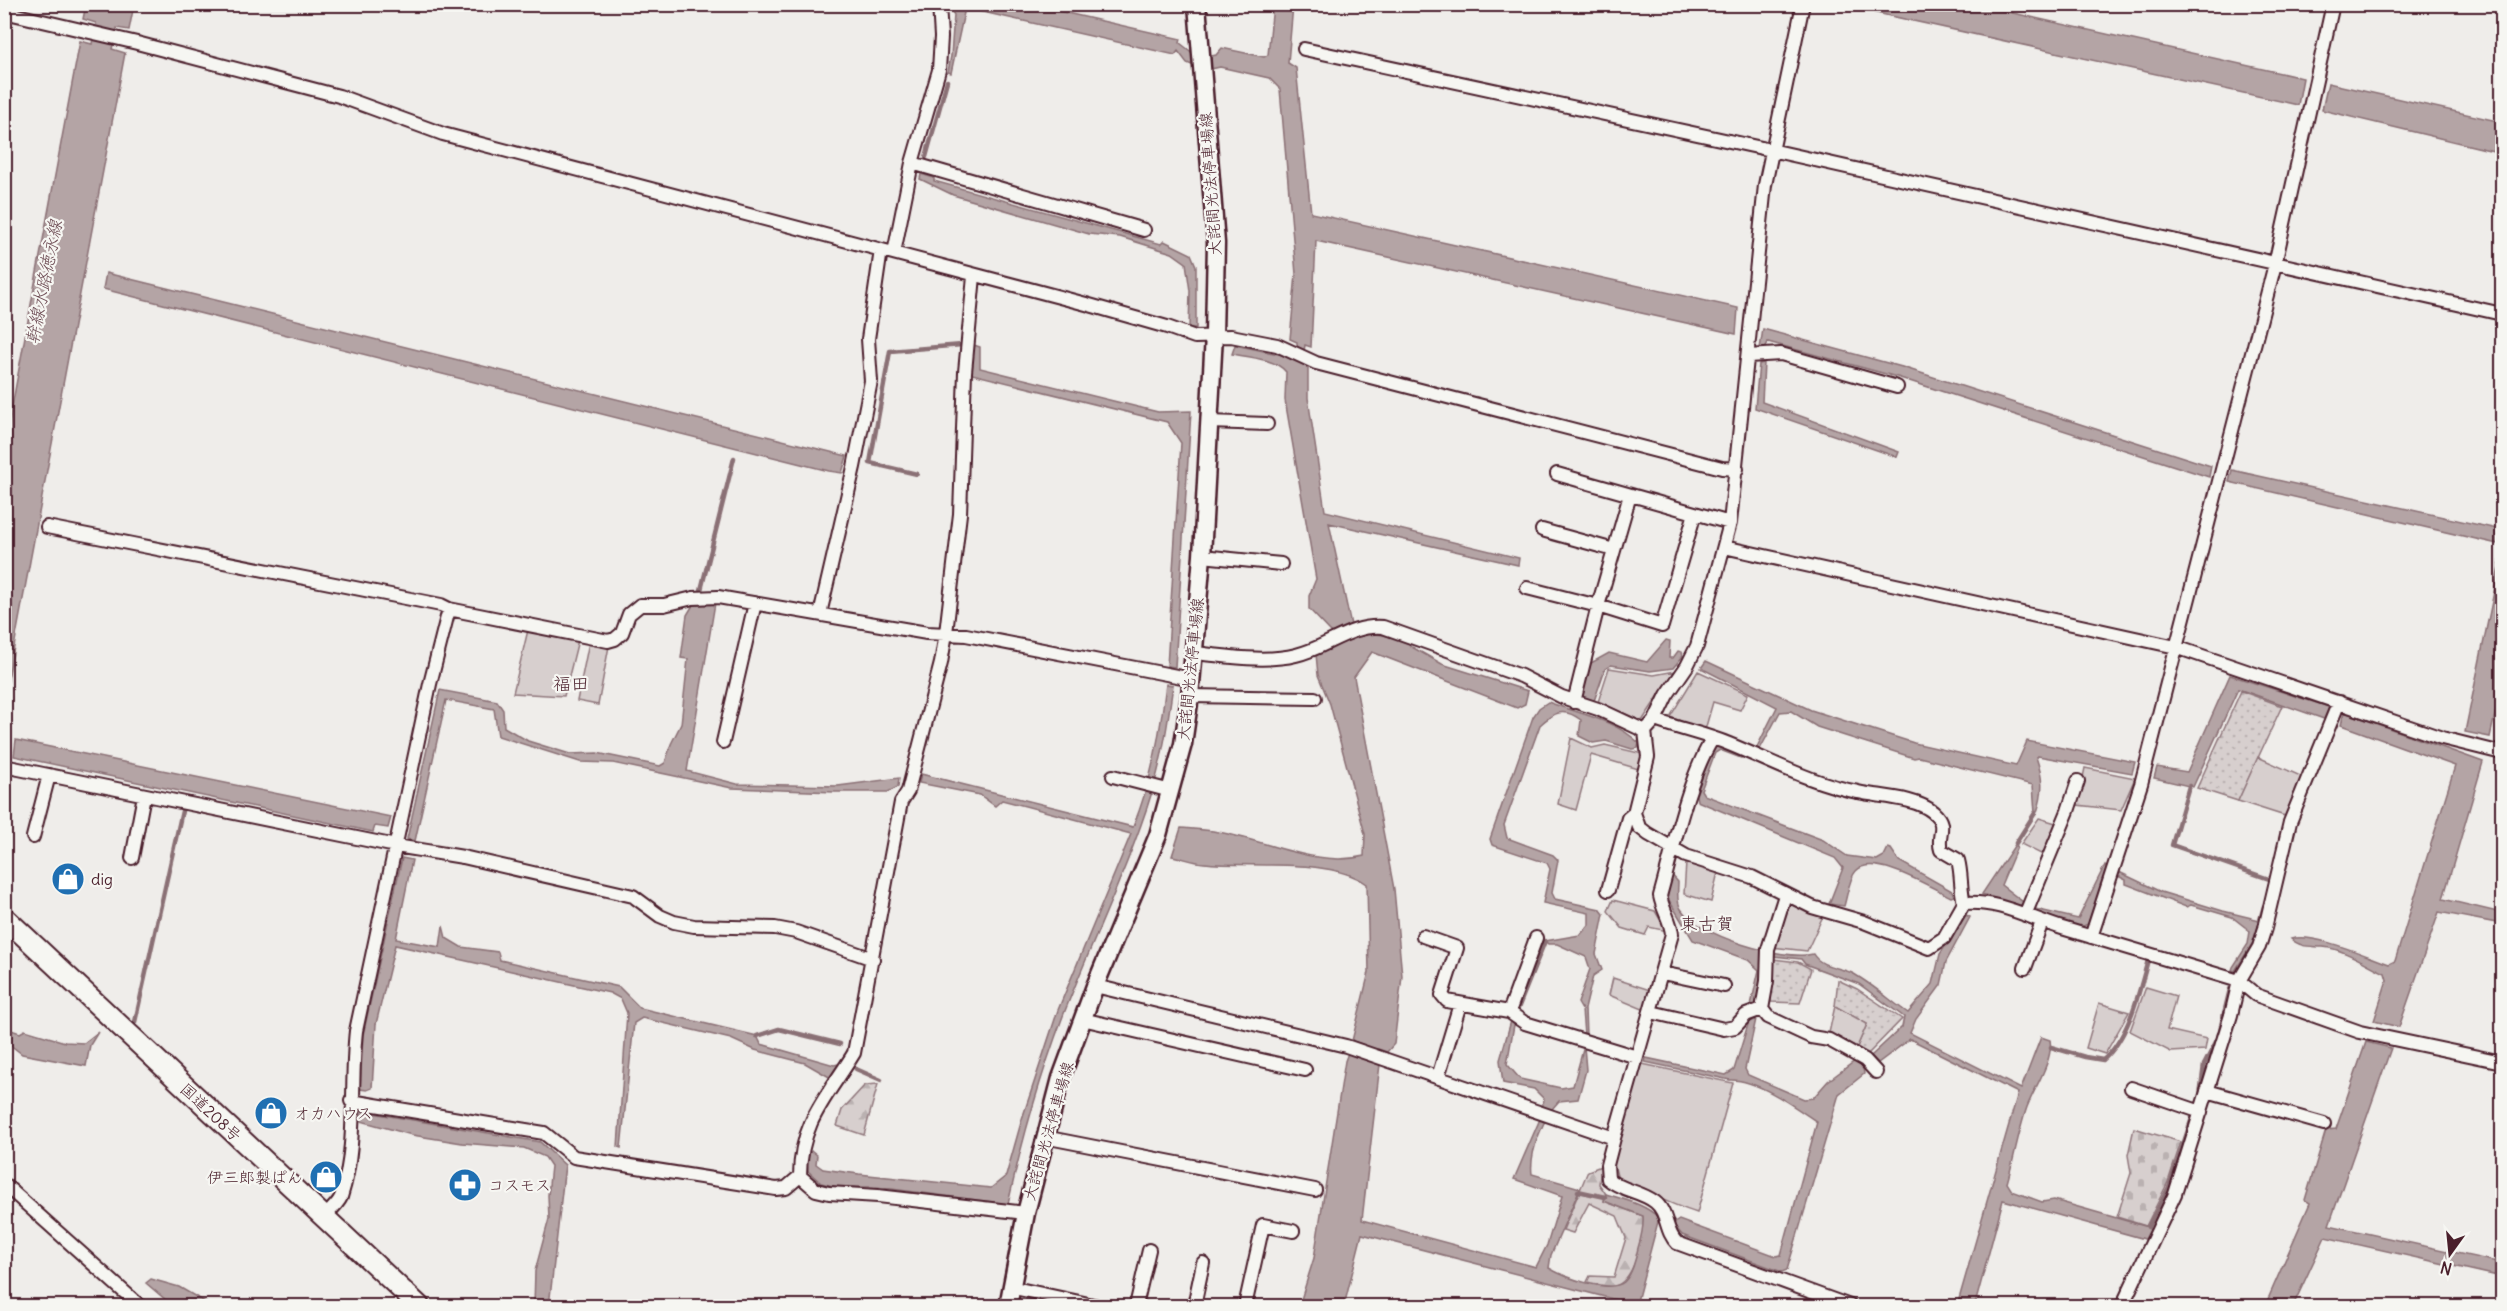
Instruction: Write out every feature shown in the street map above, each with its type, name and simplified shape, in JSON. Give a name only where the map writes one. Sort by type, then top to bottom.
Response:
[{"type":"highway","name":"国道208号","points":[[4,917],[419,1306]]},
{"type":"main road","name":"大詫間光法停車場線","points":[[1008,1306],[1010,1287],[1044,1137],[1082,1019],[1158,835],[1165,790],[1183,744],[1191,687],[1202,556],[1214,335],[1216,243],[1197,4]]},
{"type":"street","points":[[894,253],[912,163],[939,70],[941,37],[939,4]]},
{"type":"street","points":[[1655,720],[1713,738],[1837,787],[1911,803],[1930,810],[1941,819],[1942,831],[1939,843],[1941,850],[1958,860],[1961,870],[1960,888],[1964,903],[1944,938],[1929,948],[1864,922],[1812,907],[1785,896],[1752,877],[1686,856],[1639,827],[1634,813],[1648,757],[1645,731],[1655,720],[1667,695],[1687,666],[1697,646],[1730,522],[1765,185],[1803,4]]},
{"type":"street","points":[[2091,937],[2141,784],[2275,264],[2333,4]]},
{"type":"street","points":[[4,12],[120,39],[339,96],[443,134],[894,253],[1195,337],[1214,335],[1277,345],[1316,363],[1722,468],[1737,469]]},
{"type":"street","points":[[1304,49],[1771,150],[2502,314]]},
{"type":"street","points":[[912,163],[1144,230]]},
{"type":"street","points":[[820,614],[871,381],[868,339],[881,250]]},
{"type":"street","points":[[974,276],[965,372],[960,514],[941,663],[908,791],[901,802],[854,1053],[830,1086],[813,1118],[800,1156],[800,1176],[816,1190],[828,1193],[878,1196],[1026,1213]]},
{"type":"street","points":[[1748,356],[1780,354],[1897,387]]},
{"type":"street","points":[[1209,422],[1267,424]]},
{"type":"street","points":[[1557,474],[1730,522]]},
{"type":"street","points":[[1574,702],[1598,606],[1630,495]]},
{"type":"street","points":[[1527,588],[1598,606],[1662,626],[1695,513]]},
{"type":"street","points":[[47,527],[441,604],[449,609],[608,641],[622,633],[629,614],[640,605],[664,605],[693,598],[718,597],[927,633],[946,633],[1191,687],[1315,698]]},
{"type":"street","points":[[1542,530],[1614,550]]},
{"type":"street","points":[[1724,547],[2176,647],[2442,738],[2502,753]]},
{"type":"street","points":[[1202,556],[1281,564]]},
{"type":"street","points":[[723,742],[755,603]]},
{"type":"street","points":[[323,1218],[340,1199],[349,1152],[356,1031],[430,684],[449,609]]},
{"type":"street","points":[[1194,653],[1279,658],[1299,654],[1347,632],[1368,626],[1383,627],[1521,676],[1574,702],[1598,709],[1645,731]]},
{"type":"street","points":[[2122,1306],[2175,1194],[2231,1015],[2239,981],[2259,947],[2289,822],[2339,702]]},
{"type":"street","points":[[1713,738],[1699,770],[1660,896],[1663,910],[1672,926],[1672,934],[1614,1138],[1607,1165],[1608,1179],[1616,1186],[1656,1202],[1663,1212],[1671,1238],[1677,1243],[1850,1306]]},
{"type":"street","points":[[4,766],[396,846],[463,857],[633,896],[660,916],[674,922],[694,926],[775,928],[796,932],[873,959]]},
{"type":"street","points":[[33,837],[49,775]]},
{"type":"street","points":[[1113,776],[1165,790]]},
{"type":"street","points":[[2025,915],[2078,781]]},
{"type":"street","points":[[132,858],[144,795]]},
{"type":"street","points":[[1608,890],[1628,818],[1634,813]]},
{"type":"street","points":[[1785,896],[1767,954],[1767,981],[1762,1009],[1768,1017],[1811,1036],[1829,1040],[1865,1060],[1876,1072]]},
{"type":"street","points":[[1964,903],[1981,902],[1999,905],[2042,922],[2239,981],[2256,995],[2360,1032],[2502,1062]]},
{"type":"street","points":[[2025,968],[2042,922]]},
{"type":"street","points":[[1423,936],[1457,948],[1442,995],[1447,1001],[1509,1012],[1526,1023],[1637,1057]]},
{"type":"street","points":[[1509,1012],[1536,938]]},
{"type":"street","points":[[1662,973],[1724,986]]},
{"type":"street","points":[[1095,986],[1313,1037],[1380,1057],[1614,1138]]},
{"type":"street","points":[[1438,1077],[1460,1004]]},
{"type":"street","points":[[1651,1012],[1724,1029],[1735,1027],[1746,1015],[1762,1009]]},
{"type":"street","points":[[1082,1019],[1305,1070]]},
{"type":"street","points":[[2131,1088],[2201,1112]]},
{"type":"street","points":[[2208,1091],[2324,1124]]},
{"type":"street","points":[[351,1101],[544,1133],[574,1157],[776,1189],[786,1188],[800,1176]]},
{"type":"street","points":[[1044,1137],[1315,1190]]},
{"type":"street","points":[[4,1184],[140,1306]]},
{"type":"street","points":[[1245,1306],[1263,1225],[1293,1231]]},
{"type":"street","points":[[1136,1306],[1149,1250]]},
{"type":"street","points":[[1194,1306],[1203,1263]]},
{"type":"street","points":[[1010,1287],[1098,1306]]},
{"type":"green space","points":[[528,630],[578,640],[564,696],[513,693]]},
{"type":"green space","points":[[589,642],[609,646],[598,705],[577,701]]},
{"type":"green space","points":[[1609,668],[1654,675],[1675,671],[1642,721],[1598,702]]},
{"type":"green space","points":[[1698,671],[1748,694],[1740,710],[1713,702],[1705,730],[1670,717]]},
{"type":"green space","points":[[2241,691],[2282,706],[2238,801],[2197,788]]},
{"type":"green space","points":[[1571,738],[1592,748],[1605,745],[1643,754],[1642,770],[1591,755],[1576,810],[1558,804]]},
{"type":"green space","points":[[2258,757],[2305,778],[2285,816],[2238,801]]},
{"type":"green space","points":[[2085,768],[2135,778],[2121,810],[2077,805]]},
{"type":"green space","points":[[2039,818],[2059,824],[2043,855],[2021,844]]},
{"type":"green space","points":[[1686,863],[1718,872],[1711,902],[1684,894]]},
{"type":"green space","points":[[1613,900],[1655,911],[1667,931],[1649,927],[1645,935],[1622,928],[1608,911]]},
{"type":"green space","points":[[1789,903],[1823,916],[1807,951],[1772,947]]},
{"type":"green space","points":[[1773,959],[1798,962],[1811,969],[1800,1003],[1771,1002]]},
{"type":"green space","points":[[1613,978],[1650,990],[1645,1010],[1609,995]]},
{"type":"green space","points":[[1838,980],[1857,989],[1902,1019],[1868,1054],[1857,1047],[1867,1024],[1835,1006]]},
{"type":"green space","points":[[2146,987],[2176,996],[2167,1030],[2207,1039],[2205,1050],[2171,1052],[2130,1031]]},
{"type":"green space","points":[[2099,1003],[2129,1012],[2105,1054],[2086,1048]]},
{"type":"green space","points":[[1835,1006],[1867,1024],[1857,1047],[1829,1033]]},
{"type":"green space","points":[[1642,1064],[1733,1083],[1697,1213],[1618,1180],[1613,1160]]},
{"type":"green space","points":[[878,1084],[864,1135],[837,1126],[842,1110],[865,1085]]},
{"type":"green space","points":[[2134,1128],[2181,1142],[2168,1182],[2146,1226],[2117,1217],[2131,1173],[2128,1155]]},
{"type":"green space","points":[[1601,1166],[1599,1184],[1606,1194],[1604,1201],[1643,1216],[1643,1234],[1633,1266],[1622,1282],[1615,1286],[1587,1282],[1590,1276],[1614,1277],[1626,1238],[1617,1216],[1589,1203],[1573,1233],[1563,1230],[1588,1171]]},
{"type":"water","points":[[951,4],[1032,5],[1181,39],[1180,43],[1194,54],[1194,66],[1187,63],[1178,51],[1175,55],[965,8],[951,73],[948,72],[954,15]]},
{"type":"water","name":"幹線水路徳永線","points":[[86,5],[134,5],[129,30],[117,28],[112,49],[125,53],[5,695],[5,444],[80,41],[92,44],[96,23],[83,19]]},
{"type":"water","points":[[1273,5],[1293,5],[1288,63],[1296,68],[1311,213],[1738,308],[1736,334],[1316,241],[1311,347],[1305,345],[1304,351],[1297,348],[1297,342],[1290,339],[1296,274],[1280,89],[1269,78],[1220,67],[1211,69],[1211,56],[1216,55],[1222,48],[1264,57],[1268,55]]},
{"type":"water","points":[[1840,5],[1977,5],[2303,78],[2298,105]]},
{"type":"water","points":[[2328,83],[2502,122],[2502,153],[2322,110]]},
{"type":"water","points":[[921,174],[934,178],[934,181],[1161,244],[1164,241],[1191,254],[1196,266],[1196,328],[1189,328],[1190,291],[1186,263],[1172,253],[1120,237],[1089,234],[953,195],[920,179]]},
{"type":"water","points":[[106,273],[847,456],[842,473],[829,471],[103,289]]},
{"type":"water","points":[[1763,329],[1902,367],[2211,466],[2209,477],[1897,377],[1768,342],[1765,350],[1760,349]]},
{"type":"water","points":[[971,344],[980,347],[980,368],[1158,412],[1191,411],[1175,667],[1167,666],[1181,443],[1167,422],[972,374]]},
{"type":"water","points":[[1235,345],[1283,355],[1308,365],[1308,398],[1325,511],[1519,558],[1518,565],[1329,523],[1351,625],[1342,629],[1347,640],[1371,634],[1392,637],[1409,642],[1410,646],[1442,664],[1528,691],[1525,704],[1517,708],[1372,652],[1354,677],[1394,889],[1402,976],[1394,1044],[1387,1052],[1378,1049],[1374,1062],[1380,1064],[1362,1220],[1536,1267],[1547,1245],[1562,1196],[1514,1179],[1540,1119],[1544,1099],[1534,1089],[1503,1083],[1500,1060],[1511,1021],[1514,1025],[1507,1064],[1520,1079],[1561,1088],[1573,1086],[1584,1046],[1586,1070],[1578,1099],[1559,1101],[1553,1108],[1539,1135],[1533,1155],[1532,1174],[1580,1188],[1551,1255],[1549,1268],[1586,1283],[1608,1286],[1624,1282],[1635,1261],[1642,1232],[1643,1216],[1604,1201],[1606,1194],[1641,1206],[1659,1218],[1636,1305],[1362,1234],[1344,1306],[1299,1306],[1314,1258],[1345,1061],[1348,1053],[1358,1056],[1362,1044],[1352,1041],[1369,972],[1367,884],[1332,870],[1289,865],[1204,863],[1172,856],[1181,828],[1236,836],[1309,856],[1346,859],[1364,856],[1365,834],[1330,704],[1318,675],[1316,654],[1338,644],[1333,632],[1309,609],[1309,596],[1316,579],[1285,400],[1286,372],[1269,361],[1232,354]]},
{"type":"water","points":[[1764,363],[1762,402],[1899,452],[1897,457],[1755,408],[1759,364]]},
{"type":"water","points":[[2232,470],[2502,530],[2502,545],[2229,482]]},
{"type":"water","points":[[2502,553],[2502,683],[2490,737],[2465,732]]},
{"type":"water","points":[[715,603],[687,771],[737,784],[838,786],[899,778],[898,787],[888,792],[732,788],[613,763],[580,762],[498,736],[494,709],[446,700],[415,841],[407,839],[440,690],[497,701],[503,710],[504,727],[528,741],[570,754],[597,753],[660,766],[665,763],[681,724],[688,659],[681,658],[687,615],[693,605]]},
{"type":"water","points":[[1666,640],[1670,641],[1669,658],[1673,658],[1678,651],[1682,652],[1683,656],[1673,668],[1650,671],[1611,665],[1605,669],[1594,701],[1582,697],[1591,663],[1609,653],[1647,662]]},
{"type":"water","points":[[1706,661],[1811,710],[1914,743],[2016,766],[2027,741],[2135,762],[2132,773],[2036,757],[2042,784],[2041,798],[2035,813],[2033,785],[1919,757],[1914,758],[1817,727],[1791,711],[1780,712],[1759,751],[1756,749],[1777,707],[1701,668]]},
{"type":"water","points":[[2230,675],[2329,707],[2324,719],[2238,689],[2193,787],[2154,778],[2157,767],[2187,772]]},
{"type":"water","points":[[1166,684],[1173,685],[1156,779],[1132,849],[1055,1039],[1032,1109],[1008,1204],[876,1187],[837,1187],[821,1183],[808,1171],[806,1156],[812,1151],[817,1155],[816,1164],[823,1169],[859,1174],[991,1188],[1006,1176],[1058,1010],[1131,834],[1002,800],[995,806],[980,795],[919,783],[921,774],[1133,827],[1154,757]]},
{"type":"water","points":[[1548,702],[1619,728],[1639,743],[1638,748],[1632,749],[1606,741],[1593,743],[1579,736],[1581,720],[1575,716],[1564,712],[1550,717],[1540,725],[1504,825],[1507,838],[1553,855],[1558,860],[1552,893],[1555,899],[1600,909],[1604,914],[1596,954],[1602,970],[1593,976],[1585,1009],[1586,1035],[1584,1035],[1582,1010],[1578,1003],[1590,969],[1586,957],[1545,941],[1580,935],[1589,925],[1589,913],[1543,903],[1550,869],[1547,863],[1492,845],[1490,839],[1533,717],[1539,708]]},
{"type":"water","points":[[2344,712],[2483,762],[2443,899],[2502,913],[2502,924],[2439,912],[2399,1027],[2374,1021],[2387,980],[2385,973],[2355,957],[2331,948],[2302,945],[2291,939],[2312,939],[2340,946],[2389,964],[2395,961],[2455,766],[2341,725]]},
{"type":"water","points":[[16,740],[391,817],[388,828],[375,826],[373,832],[14,756]]},
{"type":"water","points":[[1720,745],[1743,755],[1741,758],[1720,750],[1715,753],[1701,790],[1704,795],[1823,840],[1847,856],[1877,860],[1884,856],[1888,848],[1891,849],[1899,861],[1952,891],[1954,896],[1951,897],[1889,869],[1864,866],[1854,874],[1844,906],[1829,904],[1843,868],[1835,858],[1697,801],[1696,795],[1713,748]]},
{"type":"water","points":[[2016,843],[2017,847],[2001,885],[2031,908],[2078,919],[2105,865],[2107,867],[2088,924],[2081,927],[1982,894]]},
{"type":"water","points":[[402,858],[412,860],[396,939],[440,947],[443,926],[446,938],[461,947],[498,952],[500,960],[619,987],[640,1008],[757,1036],[761,1044],[834,1065],[843,1063],[831,1078],[805,1063],[755,1050],[731,1039],[642,1018],[634,1023],[621,1148],[618,1147],[627,1013],[621,999],[610,993],[395,945],[376,1024],[372,1088],[360,1089],[363,1035]]},
{"type":"water","points":[[2119,872],[2161,892],[2260,920],[2254,941],[2235,971],[2232,970],[2233,967],[2248,944],[2250,931],[2232,917],[2191,905],[2186,907],[2126,884],[2126,880],[2118,876]]},
{"type":"water","points":[[1671,874],[1678,882],[1679,906],[1690,919],[1705,928],[1722,937],[1763,950],[1782,954],[1813,954],[1821,962],[1861,978],[1908,1013],[1933,984],[1940,954],[1966,915],[1970,917],[1946,962],[1941,985],[1916,1019],[1910,1033],[2021,1089],[2041,1037],[2050,1040],[2049,1057],[2026,1110],[2007,1183],[2012,1191],[2042,1202],[2054,1200],[2148,1227],[2150,1230],[2145,1239],[2003,1200],[1976,1301],[1973,1306],[1957,1306],[2018,1093],[1910,1039],[1878,1063],[1871,1056],[1902,1027],[1904,1017],[1859,984],[1805,964],[1801,959],[1763,955],[1763,975],[1756,1004],[1751,1005],[1759,970],[1748,960],[1693,940],[1667,897]]},
{"type":"water","points":[[1756,1019],[1745,1069],[1748,1075],[1804,1099],[1813,1098],[1828,1081],[1855,1061],[1863,1068],[1864,1074],[1839,1094],[1787,1270],[1782,1272],[1682,1235],[1673,1224],[1679,1220],[1776,1256],[1781,1255],[1817,1122],[1775,1095],[1752,1084],[1645,1062],[1646,1058],[1726,1075],[1734,1070],[1749,1021]]},
{"type":"water","points":[[5,1023],[10,1024],[11,1030],[20,1033],[25,1030],[65,1042],[84,1043],[98,1032],[90,1045],[86,1066],[22,1054],[5,1041]]},
{"type":"water","points":[[2366,1042],[2391,1048],[2329,1225],[2502,1263],[2502,1277],[2325,1237],[2293,1306],[2265,1306],[2310,1203],[2305,1200],[2326,1130],[2336,1129]]},
{"type":"water","points":[[361,1111],[540,1142],[565,1165],[549,1306],[534,1306],[535,1271],[549,1219],[548,1195],[551,1166],[545,1157],[524,1148],[462,1143],[412,1135],[361,1121]]},
{"type":"water","points":[[151,1279],[179,1287],[212,1306],[173,1306],[146,1283]]},
{"type":"waterway","points":[[926,157],[947,81]]},
{"type":"waterway","points":[[917,474],[870,463],[890,351],[962,345]]},
{"type":"waterway","points":[[701,590],[734,458]]},
{"type":"waterway","points":[[2189,786],[2172,845],[2269,879]]},
{"type":"waterway","points":[[135,1022],[182,811]]},
{"type":"waterway","points":[[2016,843],[2035,813]]},
{"type":"waterway","points":[[2260,920],[2264,906]]},
{"type":"waterway","points":[[1517,1011],[1545,941]]},
{"type":"waterway","points":[[2051,1047],[2103,1060],[2120,1040],[2132,1014],[2148,960]]},
{"type":"waterway","points":[[2200,1095],[2204,1065],[2218,1038],[2230,989]]},
{"type":"waterway","points":[[757,1036],[779,1029],[840,1044]]},
{"type":"waterway","points":[[856,1069],[881,1080]]},
{"type":"waterway","points":[[2148,1227],[2169,1187],[2192,1118]]},
{"type":"waterway","points":[[1578,1191],[1605,1197]]},
{"type":"place","name":"dig","points":[[68,879]]},
{"type":"place","name":"オカハウス","points":[[271,1113]]},
{"type":"place","name":"伊三郎製ぱん","points":[[326,1177]]},
{"type":"place","name":"コスモス","points":[[465,1185]]},
{"type":"district","name":"福田","points":[[571,684]]},
{"type":"district","name":"東古賀","points":[[1707,924]]}]
